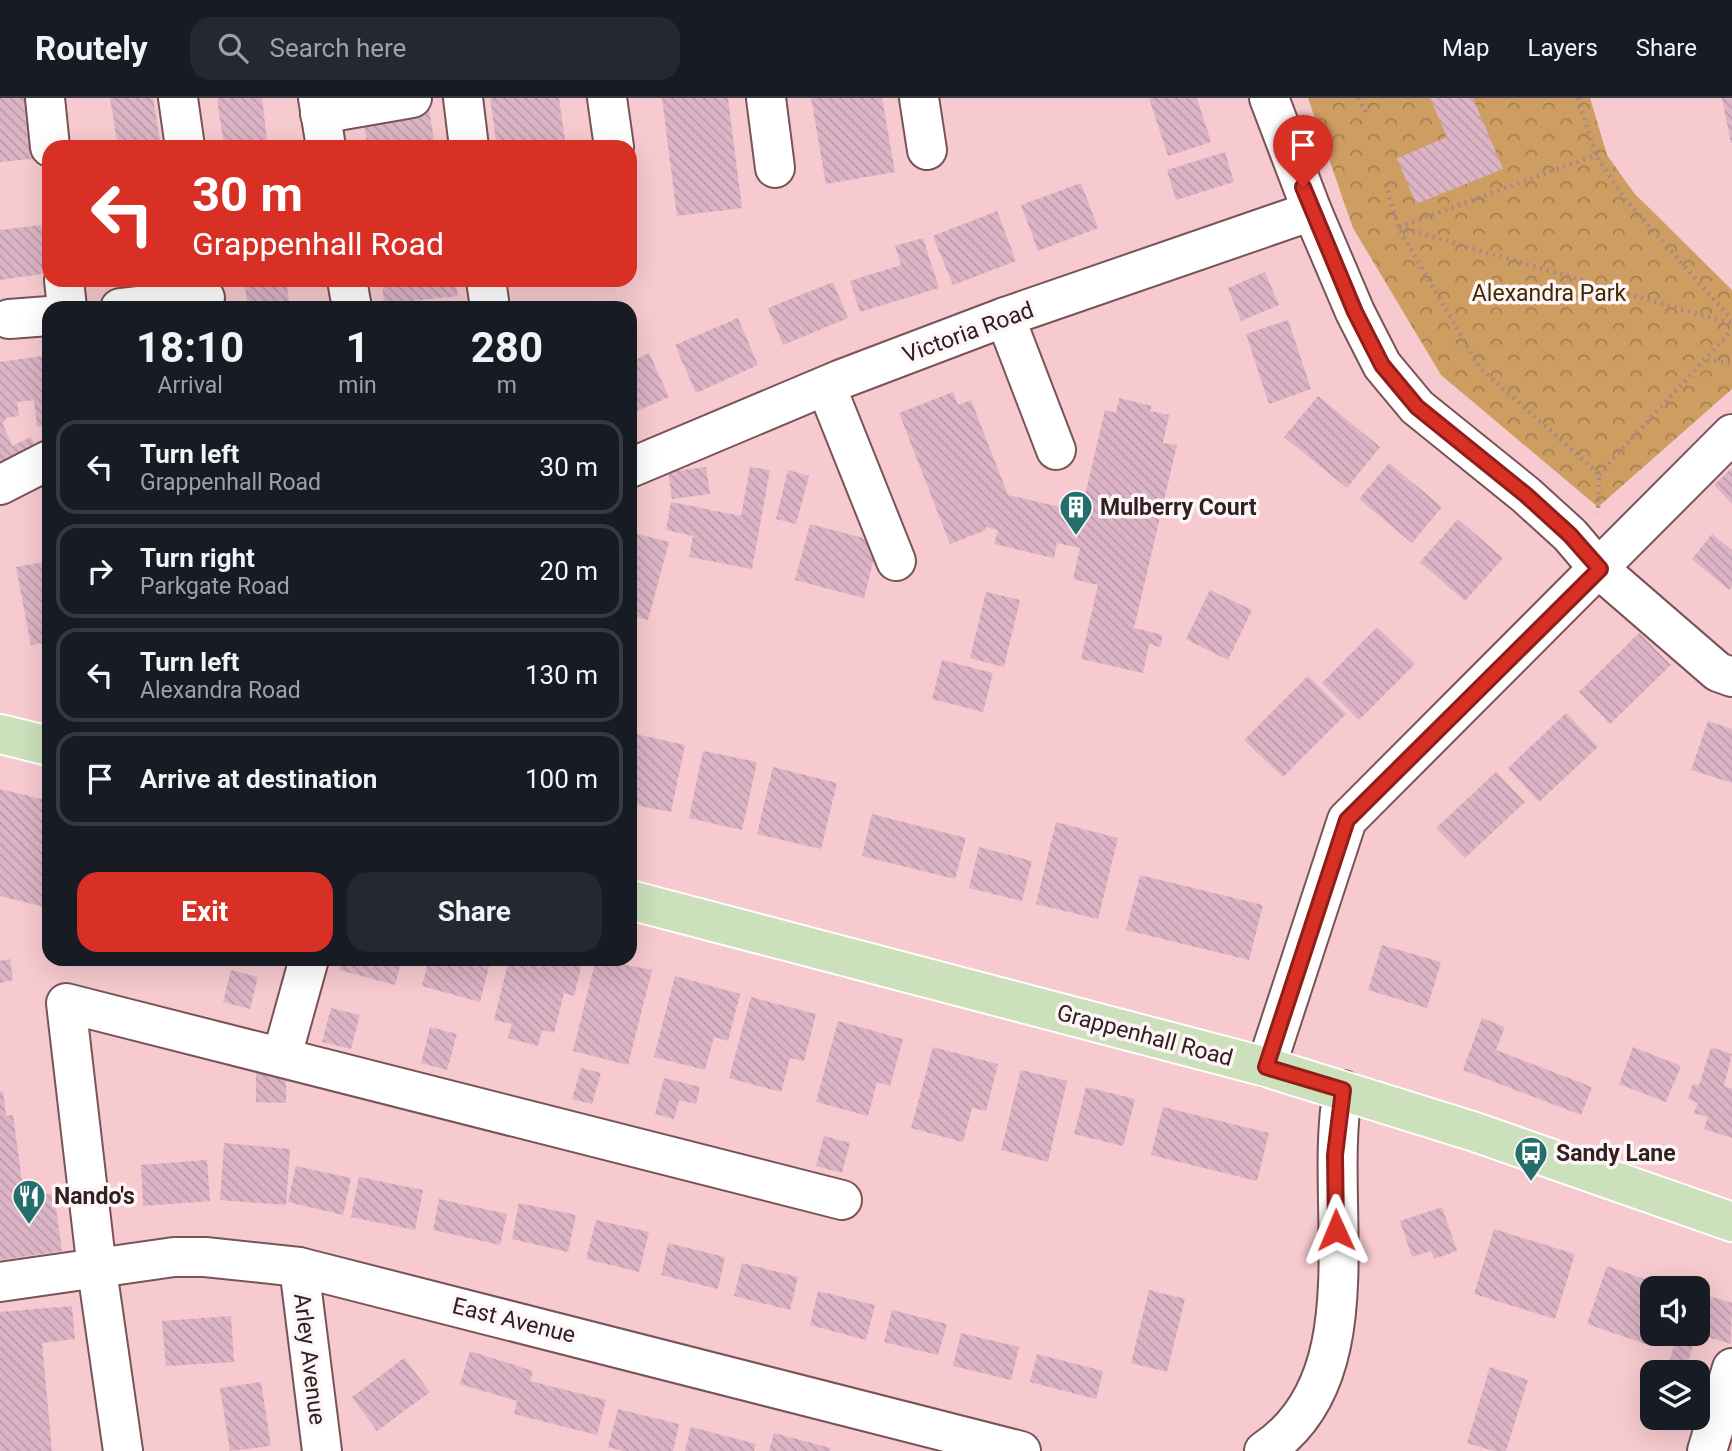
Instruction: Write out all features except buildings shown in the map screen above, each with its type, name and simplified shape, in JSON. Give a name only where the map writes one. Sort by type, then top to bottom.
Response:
[{"type":"main road","points":[[0,734],[42,741]]},
{"type":"main road","name":"Grappenhall Road","points":[[637,902],[1266,1067],[1475,1132],[1732,1222]]},
{"type":"street","points":[[45,98],[49,140]]},
{"type":"street","points":[[178,98],[184,140]]},
{"type":"street","points":[[321,120],[412,98]]},
{"type":"street","points":[[463,98],[468,140]]},
{"type":"street","points":[[607,98],[613,140]]},
{"type":"street","points":[[766,98],[775,168]]},
{"type":"street","points":[[919,98],[927,150]]},
{"type":"street","points":[[1269,98],[1312,211],[1355,312],[1382,365],[1417,407],[1526,495],[1570,535],[1600,569],[1718,672],[1732,677]]},
{"type":"street","name":"Victoria Road","points":[[637,465],[826,386],[1005,317],[1312,211]]},
{"type":"street","points":[[166,301],[205,295]]},
{"type":"street","points":[[9,319],[42,317]]},
{"type":"street","points":[[1005,317],[1055,450]]},
{"type":"street","points":[[826,386],[896,561]]},
{"type":"street","points":[[1266,1067],[1347,820],[1732,434]]},
{"type":"street","points":[[0,485],[42,464]]},
{"type":"street","points":[[282,1056],[307,966]]},
{"type":"street","points":[[123,1451],[97,1270],[66,1003],[842,1200]]},
{"type":"street","points":[[1264,1451],[1298,1420],[1317,1390],[1331,1358],[1337,1304],[1335,1155],[1343,1090]]},
{"type":"street","name":"East Avenue","points":[[0,1282],[97,1270],[145,1260],[205,1256],[299,1267],[1021,1451]]},
{"type":"street","name":"Arley Avenue","points":[[299,1267],[322,1451]]},
{"type":"street","points":[[1707,1451],[1732,1368]]},
{"type":"path","points":[[1358,98],[1367,114]]},
{"type":"path","points":[[1578,98],[1596,155],[1625,198],[1732,322]]},
{"type":"path","points":[[1398,227],[1596,155]]},
{"type":"path","points":[[1386,184],[1398,227],[1480,368],[1599,474]]},
{"type":"path","points":[[1398,227],[1732,322]]},
{"type":"path","points":[[1600,569],[1599,474],[1732,330]]},
{"type":"path","points":[[1706,360],[1732,363]]},
{"type":"green space","name":"Alexandra Park","points":[[1308,98],[1590,98],[1607,155],[1634,193],[1732,290],[1732,389],[1598,507],[1441,375],[1353,228]]},
{"type":"place","name":"Mulberry Court","points":[[1076,537]]},
{"type":"place","name":"Sandy Lane","points":[[1531,1183]]},
{"type":"place","name":"Nando's","points":[[29,1226]]},
{"type":"route","points":[[1303,187],[1355,312],[1382,365],[1417,407],[1526,495],[1570,535],[1600,569],[1347,820],[1266,1067],[1343,1090],[1335,1155],[1336,1230]]}]
